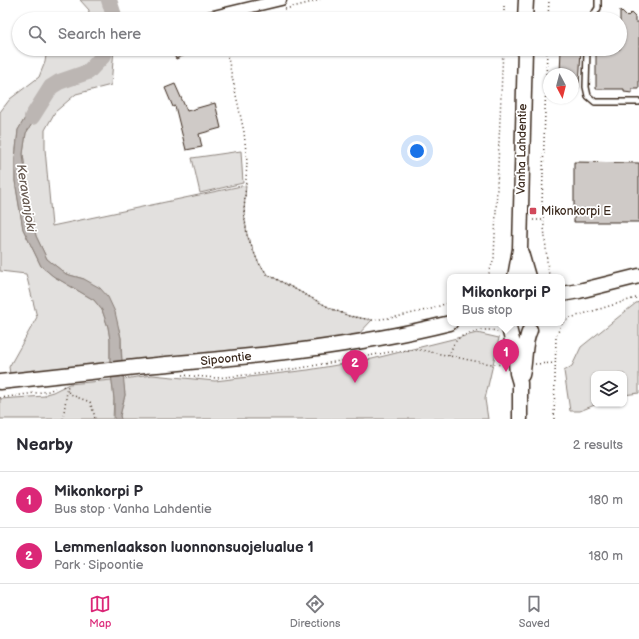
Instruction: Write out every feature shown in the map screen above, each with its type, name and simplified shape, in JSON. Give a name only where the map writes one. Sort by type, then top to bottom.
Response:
[{"type":"main road","points":[[525,12],[526,0]]},
{"type":"main road","name":"Vanha Lahdentie","points":[[516,274],[520,249],[525,56]]},
{"type":"main road","name":"Vanha Lahdentie","points":[[520,249],[527,274]]},
{"type":"main road","points":[[565,293],[639,276]]},
{"type":"main road","points":[[565,302],[579,291]]},
{"type":"main road","name":"Sipoontie","points":[[0,382],[283,353],[410,333],[447,324]]},
{"type":"main road","points":[[504,328],[519,332],[535,326]]},
{"type":"main road","points":[[520,419],[520,383],[523,372],[525,344],[535,326]]},
{"type":"main road","points":[[504,328],[514,352],[516,373],[520,383]]},
{"type":"street","points":[[230,12],[281,0]]},
{"type":"lane","points":[[595,12],[598,8],[598,0]]},
{"type":"lane","points":[[587,56],[586,86],[588,96],[595,102],[639,102]]},
{"type":"path","points":[[504,0],[504,12]]},
{"type":"path","points":[[548,12],[549,0]]},
{"type":"path","points":[[228,56],[244,132],[247,162],[244,212],[247,235],[258,262],[267,274],[332,309],[349,316],[372,320],[396,317],[431,309],[447,303]]},
{"type":"path","points":[[488,274],[494,258],[503,56]]},
{"type":"path","points":[[547,56],[542,220],[549,274]]},
{"type":"path","points":[[532,220],[542,220]]},
{"type":"path","points":[[565,321],[639,297]]},
{"type":"path","points":[[554,419],[556,336],[560,326]]},
{"type":"path","points":[[449,356],[457,339],[485,329],[504,328]]},
{"type":"path","points":[[178,374],[216,378],[256,374],[409,350],[421,350],[503,365]]},
{"type":"path","points":[[529,365],[555,363]]},
{"type":"path","points":[[63,419],[69,381]]},
{"type":"path","points":[[62,385],[71,395],[90,402],[95,417],[94,419]]},
{"type":"shaded area","points":[[80,0],[106,0],[111,12],[89,12],[89,10]]},
{"type":"shaded area","points":[[46,56],[100,56],[87,70],[59,80],[49,86],[38,96],[18,130],[15,159],[15,181],[23,229],[41,266],[53,276],[94,300],[102,310],[108,327],[110,339],[110,365],[10,374],[9,367],[37,317],[26,274],[0,271],[0,112],[10,99],[39,77]]},
{"type":"shaded area","points":[[106,56],[113,56],[111,85],[76,94],[55,112],[45,130],[45,149],[52,226],[246,185],[244,212],[247,235],[258,262],[267,274],[332,309],[349,316],[372,320],[356,337],[285,348],[147,359],[144,361],[122,363],[121,338],[119,329],[84,279],[66,274],[47,259],[36,236],[29,205],[23,154],[26,133],[43,110],[46,100],[53,88],[89,73]]},
{"type":"shaded area","points":[[241,151],[243,183],[200,193],[192,158]]},
{"type":"shaded area","points":[[639,302],[639,393],[627,395],[627,371],[591,371],[591,406],[580,411],[570,411],[564,371],[572,366],[581,347]]},
{"type":"shaded area","points":[[477,333],[499,338],[485,399],[488,419],[121,419],[120,416],[125,395],[123,379],[152,375],[215,381],[308,370],[372,359]]},
{"type":"shaded area","points":[[112,380],[114,399],[113,419],[0,419],[0,399],[45,396],[46,394],[69,384]]},
{"type":"water","points":[[38,96],[46,100],[43,110],[26,133],[23,154],[29,205],[36,236],[47,259],[66,274],[84,279],[100,288],[108,297],[115,312],[121,338],[125,395],[120,416],[121,419],[114,419],[114,399],[110,365],[110,340],[108,327],[102,310],[94,300],[53,276],[41,266],[23,229],[15,181],[15,159],[18,130]]},
{"type":"building","points":[[631,13],[635,17],[635,22],[639,22],[639,89],[632,89],[632,93],[624,92],[624,89],[596,89],[596,56],[627,56],[627,17]]},
{"type":"building","points":[[174,56],[183,56],[176,59]]},
{"type":"building","points":[[561,56],[581,56],[579,88],[579,68],[560,68]]},
{"type":"building","points":[[175,84],[187,111],[215,103],[221,128],[199,134],[202,147],[186,150],[175,106],[173,107],[165,88]]},
{"type":"building","points":[[574,162],[639,163],[639,222],[574,222]]},
{"type":"waterway","name":"Keravanjoki","points":[[109,0],[113,12]]},
{"type":"waterway","name":"Keravanjoki","points":[[32,117],[51,87],[59,82],[88,72],[103,56]]},
{"type":"place","name":"Mikonkorpi E","points":[[533,211]]},
{"type":"place","name":"Mikonkorpi P","points":[[506,372]]},
{"type":"place","name":"Lemmenlaakson luonnonsuojelualue 1","points":[[355,383]]}]
